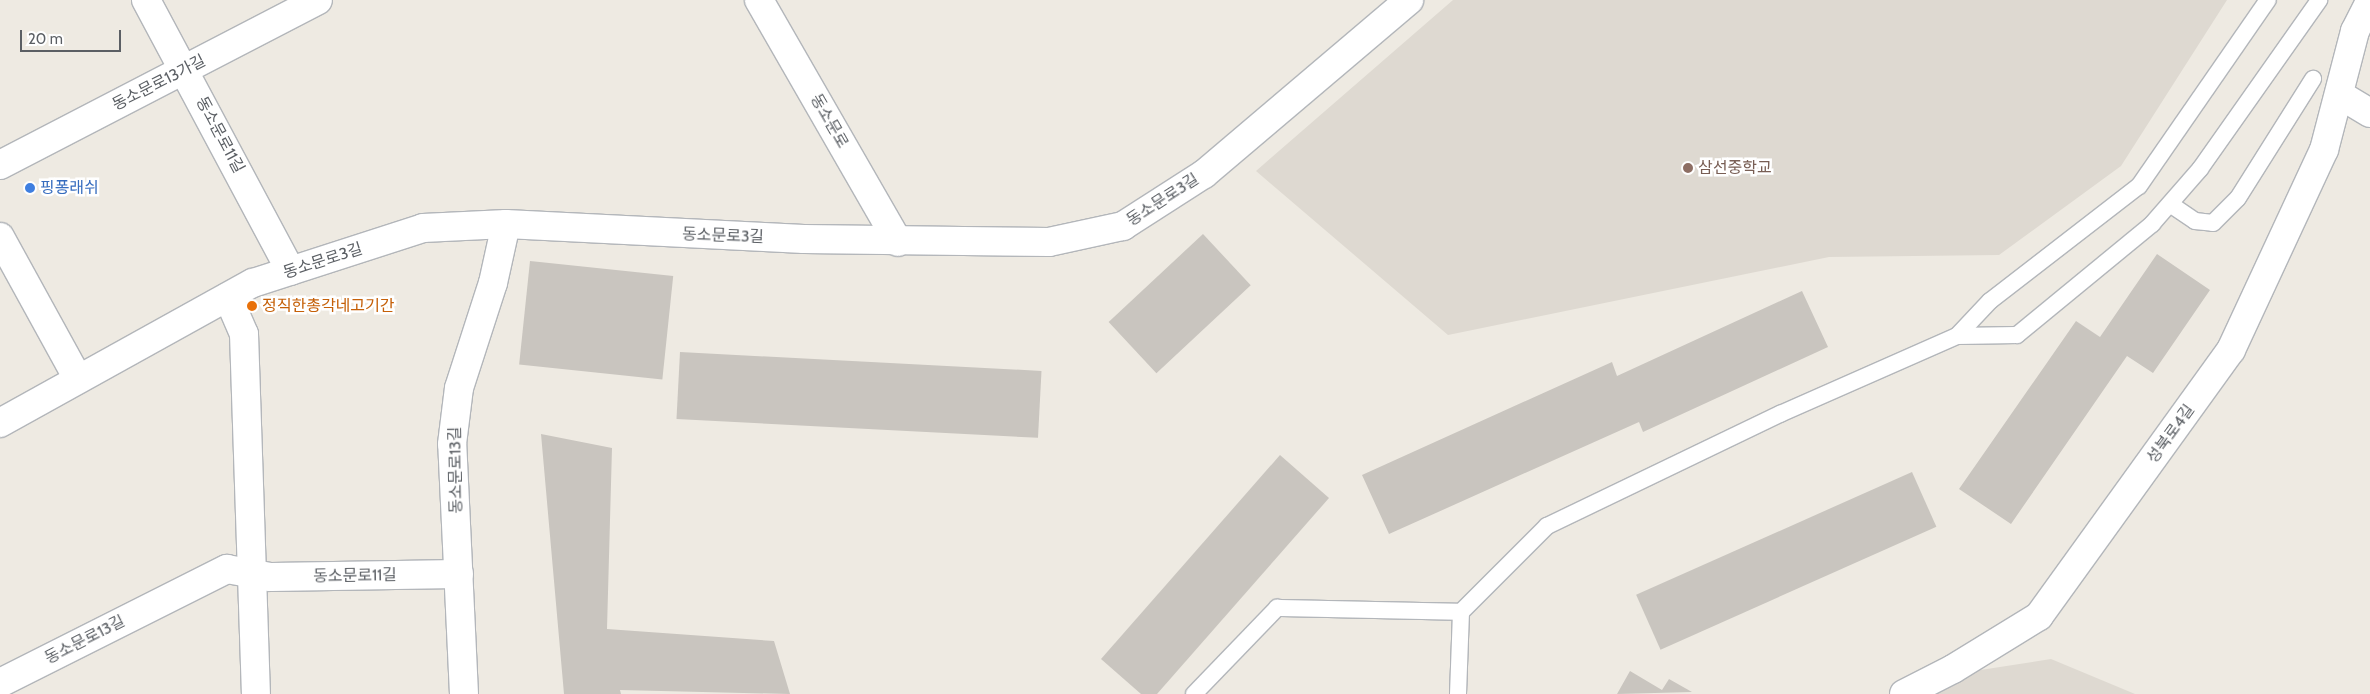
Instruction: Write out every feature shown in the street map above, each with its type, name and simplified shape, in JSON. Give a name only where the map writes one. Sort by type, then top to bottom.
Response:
[{"type":"street","name":"동소문로11길","points":[[146,0],[185,69],[291,271]]},
{"type":"street","name":"동소문로13가길","points":[[0,165],[318,0]]},
{"type":"street","name":"동소문로","points":[[759,0],[898,242]]},
{"type":"street","name":"동소문로3길","points":[[0,423],[252,284],[423,228],[506,224],[649,233],[898,242],[1049,242],[1122,226],[1204,174],[1409,0]]},
{"type":"street","name":"성북로4길","points":[[1904,694],[1969,659],[2039,616],[2231,350],[2324,150],[2340,95],[2355,30],[2370,1]]},
{"type":"street","points":[[2340,95],[2370,113]]},
{"type":"street","name":"동소문로13길","points":[[464,694],[452,444],[459,388],[493,283],[506,224]]},
{"type":"street","points":[[0,236],[78,379]]},
{"type":"street","points":[[228,297],[244,334],[256,694]]},
{"type":"street","name":"동소문로13길","points":[[0,682],[227,569],[253,574]]},
{"type":"street","name":"동소문로11길","points":[[253,574],[270,577],[459,574]]},
{"type":"lane","points":[[1957,336],[1990,301],[2139,186],[2268,0]]},
{"type":"lane","points":[[1458,694],[1461,612],[1547,526],[1780,414],[1957,336],[2017,334],[2152,224],[2200,169],[2319,0]]},
{"type":"lane","points":[[2170,204],[2195,221],[2213,222],[2238,198],[2313,79]]},
{"type":"lane","points":[[1194,694],[1277,608],[1461,612]]},
{"type":"shaded area","name":"삼선중학교","points":[[1453,0],[2227,0],[2121,166],[1999,255],[1829,257],[1448,335],[1256,171]]},
{"type":"shaded area","points":[[2051,659],[2135,694],[1923,694],[1961,673]]},
{"type":"building","points":[[1203,234],[1251,285],[1156,373],[1109,322]]},
{"type":"building","points":[[2157,254],[2210,290],[2153,373],[2127,356],[2011,524],[1959,489],[2076,321],[2100,337]]},
{"type":"building","points":[[530,261],[673,276],[662,379],[519,364]]},
{"type":"building","points":[[1802,291],[1828,347],[1643,432],[1639,422],[1389,534],[1362,475],[1612,362],[1617,376]]},
{"type":"building","points":[[680,352],[1042,371],[1038,438],[676,419]]},
{"type":"building","points":[[541,434],[612,448],[607,629],[774,641],[790,694],[620,690],[621,694],[564,694]]},
{"type":"building","points":[[1280,455],[1329,498],[1157,694],[1141,694],[1101,659]]},
{"type":"building","points":[[1912,472],[1936,527],[1661,650],[1636,595]]},
{"type":"building","points":[[1630,671],[1662,690],[1669,679],[1692,692],[1617,694]]},
{"type":"place","name":"삼선중학교","points":[[1688,168]]},
{"type":"place","name":"핑퐁래쉬","points":[[30,188]]},
{"type":"place","name":"정직한총각네고기간","points":[[252,306]]}]
